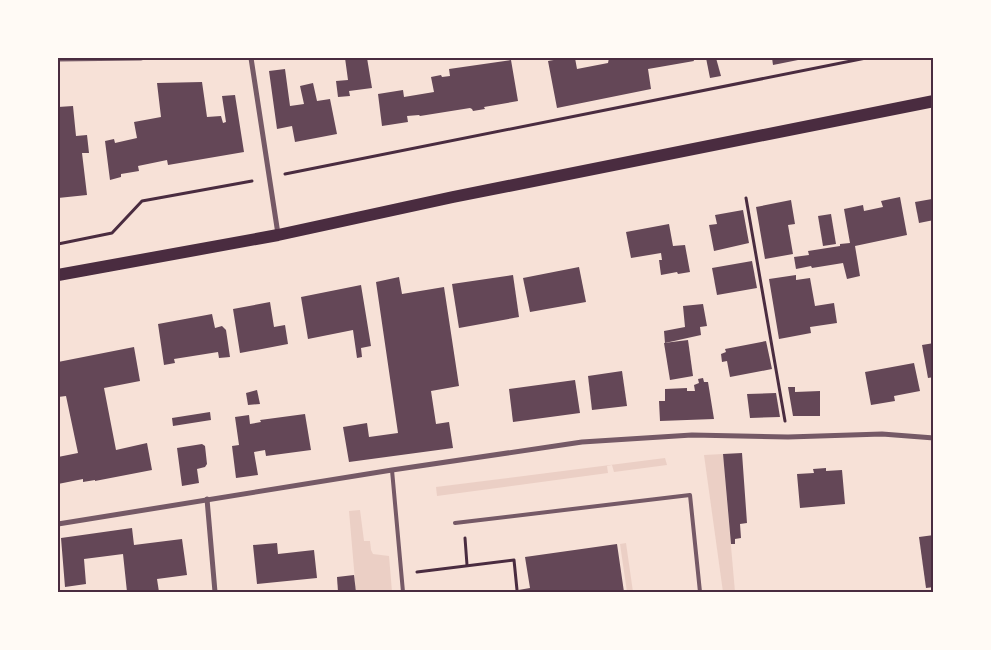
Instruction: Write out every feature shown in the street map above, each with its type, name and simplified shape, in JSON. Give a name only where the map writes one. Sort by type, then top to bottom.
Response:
[{"type":"main road","points":[[58,275],[278,235],[453,197],[934,101]]},
{"type":"street","points":[[58,59],[141,58]]},
{"type":"street","points":[[251,58],[278,235]]},
{"type":"street","points":[[58,524],[392,470],[582,442],[692,435],[788,437],[882,434],[934,438]]},
{"type":"street","points":[[207,499],[215,592]]},
{"type":"lane","points":[[392,470],[403,592]]},
{"type":"lane","points":[[455,524],[690,495],[700,592]]},
{"type":"path","points":[[281,175],[866,58]]},
{"type":"path","points":[[58,244],[112,233],[142,201],[255,180]]},
{"type":"path","points":[[746,198],[788,437]]},
{"type":"path","points":[[464,523],[467,565]]},
{"type":"path","points":[[402,574],[514,560],[517,590]]},
{"type":"shaded area","points":[[723,454],[735,592],[723,592],[704,455]]},
{"type":"shaded area","points":[[665,458],[667,465],[614,472],[612,465],[607,466],[608,473],[437,496],[436,487]]},
{"type":"shaded area","points":[[360,510],[364,541],[370,541],[373,554],[389,556],[392,592],[356,592],[349,511]]},
{"type":"shaded area","points":[[626,543],[633,592],[627,592],[620,544]]},
{"type":"building","points":[[345,58],[367,58],[372,88],[349,91],[350,96],[338,97],[336,81],[348,80]]},
{"type":"building","points":[[575,58],[577,69],[608,63],[609,58],[693,58],[694,61],[648,69],[651,89],[557,108],[548,61]]},
{"type":"building","points":[[706,58],[716,58],[721,76],[710,78]]},
{"type":"building","points":[[772,58],[808,58],[773,65]]},
{"type":"building","points":[[511,60],[518,101],[484,107],[485,109],[473,111],[470,108],[420,116],[407,116],[408,122],[382,126],[378,94],[403,90],[404,97],[434,92],[431,77],[450,76],[449,69]]},
{"type":"building","points":[[285,69],[290,106],[304,104],[300,86],[313,83],[317,101],[330,99],[337,134],[295,142],[292,126],[277,129],[269,71]]},
{"type":"building","points":[[202,82],[207,117],[221,116],[223,123],[226,122],[222,96],[235,95],[244,152],[168,165],[167,160],[138,166],[139,171],[121,174],[121,177],[110,180],[105,141],[114,139],[115,143],[137,138],[134,122],[161,117],[157,83]]},
{"type":"building","points":[[73,106],[76,136],[87,135],[89,153],[82,153],[87,195],[58,198],[58,107]]},
{"type":"building","points":[[900,197],[907,235],[855,246],[860,276],[847,279],[843,263],[796,269],[794,257],[809,255],[808,251],[850,243],[844,209],[863,205],[864,211],[883,207],[881,201]]},
{"type":"building","points":[[932,199],[934,220],[919,223],[915,202]]},
{"type":"building","points":[[791,200],[795,224],[788,225],[793,254],[765,259],[756,207]]},
{"type":"building","points":[[743,210],[749,243],[714,251],[709,225],[717,224],[715,215]]},
{"type":"building","points":[[831,214],[836,244],[823,246],[818,216]]},
{"type":"building","points":[[669,224],[673,246],[685,245],[690,272],[661,275],[659,260],[662,260],[661,253],[631,258],[626,232]]},
{"type":"building","points":[[752,261],[757,288],[717,295],[712,268]]},
{"type":"building","points":[[579,267],[586,302],[530,312],[523,278]]},
{"type":"building","points":[[513,275],[519,317],[459,328],[452,284]]},
{"type":"building","points":[[796,275],[796,280],[810,278],[815,306],[834,303],[837,323],[810,327],[811,333],[779,339],[769,279]]},
{"type":"building","points":[[399,277],[402,294],[444,287],[459,386],[431,391],[436,424],[449,422],[453,448],[349,462],[343,427],[367,423],[369,437],[398,433],[376,282]]},
{"type":"building","points":[[361,285],[371,346],[361,348],[362,357],[357,358],[353,330],[308,339],[301,297]]},
{"type":"building","points":[[270,302],[274,327],[285,325],[288,344],[240,353],[233,309]]},
{"type":"building","points":[[703,304],[707,326],[700,327],[701,335],[665,343],[664,331],[685,327],[683,306]]},
{"type":"building","points":[[212,314],[215,328],[222,326],[226,330],[230,357],[219,358],[218,352],[174,359],[175,363],[164,365],[158,324]]},
{"type":"building","points":[[688,340],[693,376],[670,380],[664,343]]},
{"type":"building","points":[[766,341],[772,369],[730,377],[727,361],[722,362],[721,354],[726,352],[725,349]]},
{"type":"building","points":[[934,343],[934,377],[928,378],[922,345]]},
{"type":"building","points":[[134,347],[140,381],[104,388],[116,450],[147,443],[152,470],[95,481],[83,482],[83,479],[58,484],[58,457],[78,453],[66,396],[58,397],[58,362]]},
{"type":"building","points":[[914,363],[920,391],[894,396],[895,401],[871,405],[865,372]]},
{"type":"building","points":[[622,371],[627,406],[592,410],[588,376]]},
{"type":"building","points":[[703,378],[704,382],[708,382],[714,419],[660,421],[659,401],[665,401],[665,389],[687,388],[687,391],[695,391],[694,385],[699,383],[698,379]]},
{"type":"building","points":[[575,380],[580,413],[513,422],[509,389]]},
{"type":"building","points":[[788,387],[795,387],[795,392],[820,391],[820,416],[793,416]]},
{"type":"building","points":[[257,390],[260,404],[248,405],[246,393]]},
{"type":"building","points":[[776,393],[780,417],[750,418],[747,394]]},
{"type":"building","points":[[210,412],[211,420],[173,426],[172,418]]},
{"type":"building","points":[[305,414],[311,450],[266,456],[265,450],[254,452],[258,475],[236,478],[232,446],[239,445],[235,417],[249,415],[250,424],[261,422],[260,420]]},
{"type":"building","points":[[202,444],[205,446],[207,464],[205,467],[197,469],[199,483],[182,486],[177,448]]},
{"type":"building","points":[[742,453],[747,523],[740,524],[741,538],[735,539],[735,544],[731,544],[723,454]]},
{"type":"building","points":[[826,468],[826,471],[842,470],[845,504],[800,508],[797,474],[814,473],[813,469]]},
{"type":"building","points":[[132,528],[134,545],[182,539],[187,575],[157,579],[159,592],[127,592],[123,554],[84,559],[86,584],[65,587],[61,538]]},
{"type":"building","points":[[934,535],[934,587],[926,588],[919,537]]},
{"type":"building","points":[[277,543],[278,554],[314,550],[317,578],[257,584],[253,545]]},
{"type":"building","points":[[617,544],[624,592],[506,592],[530,588],[525,557]]},
{"type":"building","points":[[354,575],[356,592],[338,592],[337,577]]}]
